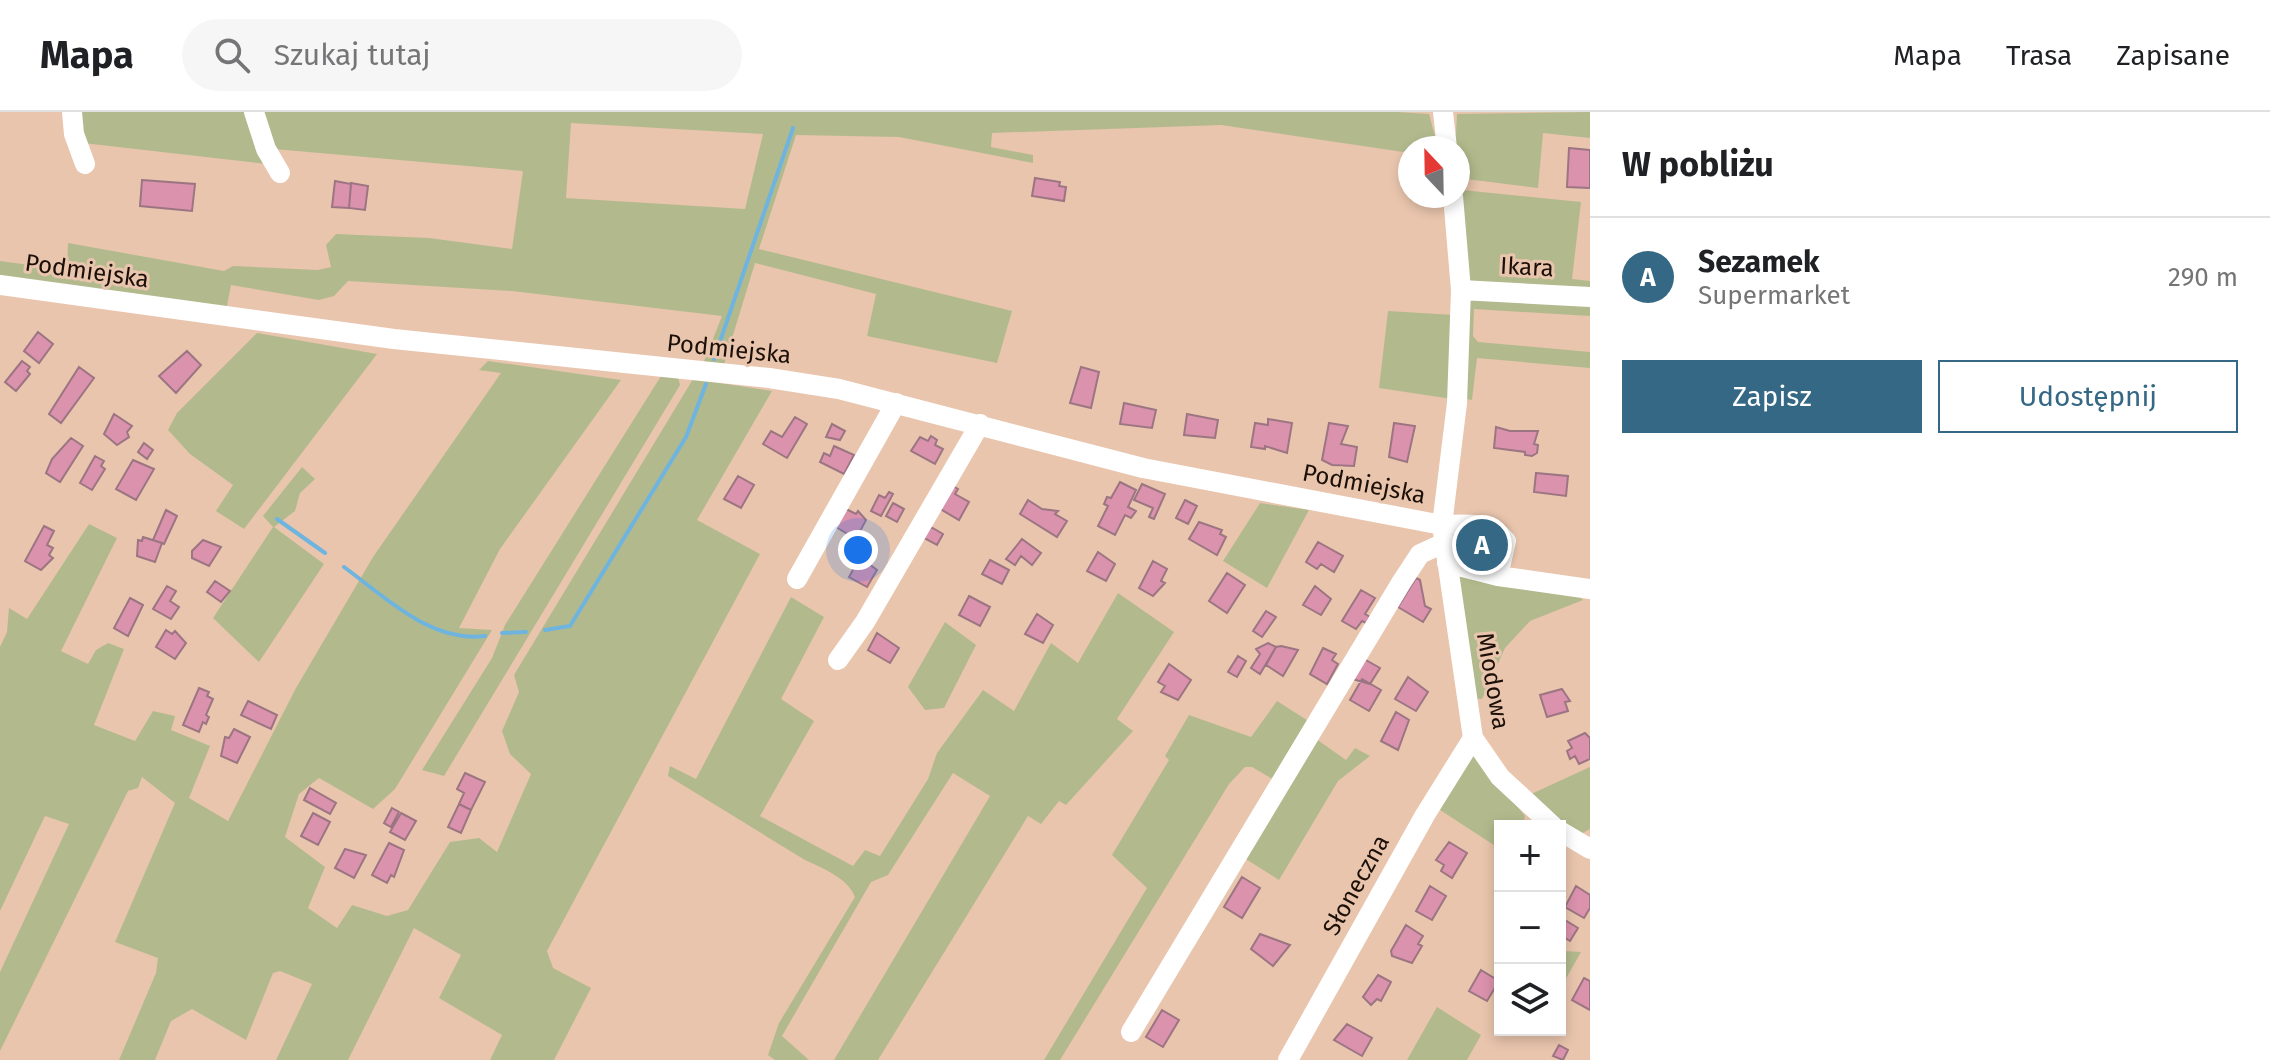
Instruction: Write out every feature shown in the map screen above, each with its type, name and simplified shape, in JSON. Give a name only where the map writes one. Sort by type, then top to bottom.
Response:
[{"type":"street","points":[[72,112],[74,134],[85,164]]},
{"type":"street","points":[[254,112],[260,134],[280,173]]},
{"type":"street","points":[[1443,112],[1446,136]]},
{"type":"street","name":"Miodowa","points":[[1454,208],[1461,290],[1457,403],[1444,544],[1473,738],[1500,777],[1547,820]]},
{"type":"street","name":"Podmiejska","points":[[0,285],[394,339],[769,378],[896,403],[1444,544]]},
{"type":"street","name":"Ikara","points":[[1461,290],[1590,297]]},
{"type":"street","points":[[797,579],[896,403]]},
{"type":"street","points":[[838,660],[865,622],[980,424]]},
{"type":"street","points":[[1131,1032],[1420,554],[1477,524],[1496,529],[1506,541],[1498,576]]},
{"type":"street","points":[[1444,544],[1498,576],[1590,589]]},
{"type":"street","name":"Słoneczna","points":[[1288,1060],[1425,815],[1473,738]]},
{"type":"street","points":[[1566,835],[1590,849]]},
{"type":"green space","points":[[78,112],[249,112],[266,164],[83,143]]},
{"type":"green space","points":[[261,112],[1397,112],[1429,114],[1435,136],[1398,136],[1398,151],[1221,125],[992,133],[991,147],[1033,155],[1033,163],[899,137],[796,135],[759,249],[1012,311],[997,363],[867,336],[876,294],[755,263],[723,368],[703,364],[722,316],[512,291],[348,281],[334,296],[319,300],[231,285],[226,311],[0,281],[0,261],[67,270],[68,243],[224,271],[233,266],[318,270],[331,267],[326,245],[336,234],[429,238],[512,249],[523,171],[274,149]],"holes":[[[571,123],[763,134],[745,209],[566,198]]]},
{"type":"green space","points":[[1590,112],[1590,138],[1543,133],[1538,188],[1470,180],[1470,136],[1452,136],[1456,134],[1457,114]]},
{"type":"green space","points":[[1470,191],[1581,202],[1572,279],[1590,281],[1590,294],[1468,283],[1460,208],[1470,208]]},
{"type":"green space","points":[[1467,296],[1590,302],[1590,316],[1474,309],[1473,336],[1478,342],[1590,352],[1590,368],[1477,358],[1472,400],[1466,399]]},
{"type":"green space","points":[[1388,311],[1454,315],[1452,399],[1379,388]]},
{"type":"green space","points":[[257,333],[377,354],[244,529],[216,511],[233,485],[190,454],[168,430],[177,413]]},
{"type":"green space","points":[[488,361],[621,380],[500,549],[459,628],[492,630],[395,789],[373,809],[319,778],[299,794],[285,837],[325,867],[308,908],[337,928],[352,905],[387,916],[408,910],[450,842],[479,838],[497,852],[531,774],[510,754],[502,731],[519,692],[514,675],[693,379],[772,391],[697,520],[760,554],[547,951],[553,968],[591,988],[554,1060],[490,1060],[502,1035],[439,998],[461,955],[414,928],[348,1060],[276,1060],[312,984],[280,971],[273,973],[246,1040],[192,1009],[171,1021],[155,1060],[119,1060],[156,973],[158,958],[115,942],[175,803],[142,777],[138,788],[128,791],[0,1051],[0,972],[69,824],[45,816],[0,911],[0,647],[7,632],[9,608],[27,619],[89,524],[117,538],[61,651],[88,664],[96,650],[108,643],[124,649],[94,725],[135,741],[153,711],[175,716],[171,730],[210,746],[189,798],[228,821],[296,688],[373,557],[501,373],[479,370]]},
{"type":"green space","points":[[661,376],[678,377],[680,385],[444,776],[422,770],[492,658],[505,625]]},
{"type":"green space","points":[[302,467],[315,479],[300,493],[295,511],[274,527],[324,564],[259,662],[213,618],[273,527],[263,516]]},
{"type":"green space","points":[[1260,503],[1309,510],[1267,588],[1223,561]]},
{"type":"green space","points":[[1458,576],[1578,595],[1583,600],[1530,621],[1505,648],[1482,699],[1476,699]]},
{"type":"green space","points":[[1118,593],[1174,632],[1117,719],[1133,731],[1066,805],[1059,801],[1041,824],[1028,816],[878,1060],[834,1060],[990,796],[953,773],[888,875],[871,882],[782,1036],[809,1060],[775,1060],[768,1055],[779,1023],[855,897],[847,884],[834,874],[805,860],[668,776],[670,766],[696,779],[791,597],[824,617],[781,699],[814,721],[760,816],[853,866],[865,850],[880,856],[928,779],[937,753],[983,690],[1014,711],[1051,643],[1078,663]]},
{"type":"green space","points":[[945,622],[976,645],[944,708],[925,710],[908,687]]},
{"type":"green space","points":[[1277,701],[1310,722],[1276,781],[1252,767],[1245,767],[1229,784],[1060,1060],[1044,1060],[1147,888],[1112,855],[1169,760],[1165,756],[1189,715],[1251,737]]},
{"type":"green space","points":[[1312,736],[1346,760],[1355,748],[1370,756],[1338,781],[1279,880],[1241,856]]},
{"type":"green space","points":[[1475,753],[1525,816],[1524,820],[1494,820],[1494,845],[1437,808]]},
{"type":"green space","points":[[1590,767],[1590,829],[1577,836],[1566,827],[1566,820],[1558,820],[1529,795]]},
{"type":"green space","points":[[1566,951],[1581,952],[1566,978]]},
{"type":"green space","points":[[1437,1007],[1481,1035],[1467,1060],[1407,1060]]},
{"type":"building","points":[[1569,148],[1590,150],[1590,188],[1567,187]]},
{"type":"building","points":[[1035,178],[1060,182],[1059,186],[1066,187],[1064,201],[1032,196]]},
{"type":"building","points":[[142,180],[195,184],[192,211],[140,206]]},
{"type":"building","points":[[335,181],[351,184],[349,208],[332,207]]},
{"type":"building","points":[[351,183],[368,186],[365,210],[349,208]]},
{"type":"building","points":[[38,332],[53,344],[39,363],[24,351]]},
{"type":"building","points":[[187,351],[201,365],[176,393],[159,376]]},
{"type":"building","points":[[22,361],[30,367],[27,371],[30,374],[16,391],[5,382]]},
{"type":"building","points":[[79,367],[94,378],[61,423],[49,414]]},
{"type":"building","points":[[1081,367],[1099,372],[1091,408],[1070,403]]},
{"type":"building","points":[[1124,403],[1156,410],[1152,428],[1120,424]]},
{"type":"building","points":[[114,414],[132,426],[127,432],[129,437],[117,445],[104,434]]},
{"type":"building","points":[[1187,414],[1218,420],[1215,438],[1184,435]]},
{"type":"building","points":[[795,417],[807,424],[787,458],[763,444],[771,431],[782,437]]},
{"type":"building","points":[[1268,419],[1292,423],[1287,453],[1265,446],[1265,449],[1251,447],[1255,423],[1268,425]]},
{"type":"building","points":[[1329,423],[1348,426],[1341,444],[1357,447],[1354,466],[1332,465],[1322,460]]},
{"type":"building","points":[[1394,423],[1415,426],[1407,462],[1389,457]]},
{"type":"building","points":[[832,424],[845,431],[840,440],[826,437]]},
{"type":"building","points":[[1496,427],[1510,431],[1538,431],[1534,444],[1538,445],[1537,453],[1532,456],[1525,455],[1525,452],[1494,448]]},
{"type":"building","points":[[931,436],[937,440],[935,445],[943,449],[935,464],[911,451],[920,437],[928,441]]},
{"type":"building","points":[[71,438],[83,446],[60,482],[46,473],[52,459]]},
{"type":"building","points":[[144,443],[153,450],[147,459],[138,452]]},
{"type":"building","points":[[834,446],[854,455],[844,474],[820,462],[824,453],[830,456]]},
{"type":"building","points":[[95,456],[104,461],[101,466],[105,469],[92,490],[80,483]]},
{"type":"building","points":[[133,460],[154,469],[136,500],[116,489]]},
{"type":"building","points":[[1536,473],[1568,476],[1566,496],[1534,492]]},
{"type":"building","points":[[738,476],[754,485],[741,508],[724,499]]},
{"type":"building","points":[[1120,482],[1136,490],[1128,507],[1136,511],[1131,518],[1125,515],[1115,535],[1098,526],[1108,506],[1104,504],[1107,497],[1111,498]]},
{"type":"building","points":[[1142,484],[1165,494],[1154,519],[1149,517],[1153,508],[1134,500]]},
{"type":"building","points":[[953,486],[958,489],[955,494],[969,502],[959,520],[937,507]]},
{"type":"building","points":[[889,492],[893,494],[881,516],[871,511],[879,495],[885,498]]},
{"type":"building","points":[[1028,500],[1042,509],[1058,511],[1055,514],[1067,521],[1057,537],[1020,514]]},
{"type":"building","points":[[1185,500],[1197,506],[1188,524],[1176,518]]},
{"type":"building","points":[[893,503],[904,509],[897,522],[886,516]]},
{"type":"building","points":[[846,509],[856,514],[858,511],[866,520],[856,539],[836,527]]},
{"type":"building","points":[[166,510],[177,516],[164,544],[153,540]]},
{"type":"building","points":[[1199,522],[1222,530],[1220,534],[1226,537],[1217,555],[1189,539]]},
{"type":"building","points":[[44,526],[54,531],[47,545],[53,548],[49,555],[53,558],[41,570],[25,561]]},
{"type":"building","points":[[931,527],[943,534],[937,545],[924,538]]},
{"type":"building","points":[[1473,535],[1495,538],[1492,556],[1470,552]]},
{"type":"building","points":[[143,537],[162,543],[155,562],[137,556],[138,540],[142,541]]},
{"type":"building","points":[[1022,539],[1041,553],[1032,565],[1021,556],[1015,565],[1006,559]]},
{"type":"building","points":[[203,540],[221,547],[209,566],[192,558],[192,551]]},
{"type":"building","points":[[1318,542],[1343,556],[1334,572],[1321,564],[1317,569],[1306,562]]},
{"type":"building","points":[[1098,552],[1115,564],[1106,581],[1087,571]]},
{"type":"building","points":[[860,557],[877,570],[867,587],[849,577]]},
{"type":"building","points":[[990,560],[1009,570],[1002,584],[982,574]]},
{"type":"building","points":[[1153,561],[1167,569],[1161,581],[1165,583],[1153,596],[1139,588]]},
{"type":"building","points":[[1227,573],[1245,585],[1227,613],[1209,601]]},
{"type":"building","points":[[1416,578],[1420,580],[1425,606],[1431,609],[1423,622],[1398,607]]},
{"type":"building","points":[[215,581],[230,591],[221,602],[207,592]]},
{"type":"building","points":[[167,586],[176,591],[170,601],[179,607],[171,619],[153,609]]},
{"type":"building","points":[[1315,586],[1331,599],[1321,615],[1303,605]]},
{"type":"building","points":[[1361,590],[1375,598],[1365,614],[1370,617],[1356,629],[1342,621]]},
{"type":"building","points":[[969,596],[990,607],[980,626],[959,615]]},
{"type":"building","points":[[130,598],[143,605],[128,636],[114,628]]},
{"type":"building","points":[[1266,611],[1276,617],[1262,637],[1253,631]]},
{"type":"building","points":[[1037,614],[1053,625],[1043,643],[1025,634]]},
{"type":"building","points":[[166,630],[172,634],[175,631],[186,643],[175,659],[156,647]]},
{"type":"building","points":[[877,633],[899,648],[890,663],[868,650]]},
{"type":"building","points":[[1268,643],[1276,647],[1260,674],[1251,668],[1260,654],[1256,649]]},
{"type":"building","points":[[1276,647],[1298,650],[1283,676],[1266,665]]},
{"type":"building","points":[[1323,648],[1336,654],[1332,660],[1338,664],[1327,684],[1310,674]]},
{"type":"building","points":[[1238,656],[1246,661],[1237,677],[1228,672]]},
{"type":"building","points":[[1364,659],[1380,668],[1370,684],[1352,679]]},
{"type":"building","points":[[1169,664],[1191,680],[1178,700],[1161,692],[1165,686],[1158,682]]},
{"type":"building","points":[[1408,677],[1428,692],[1416,711],[1395,699]]},
{"type":"building","points":[[1362,679],[1381,690],[1369,711],[1350,700]]},
{"type":"building","points":[[199,688],[209,692],[207,696],[213,699],[206,715],[209,717],[199,732],[183,725]]},
{"type":"building","points":[[1562,689],[1570,701],[1565,702],[1568,711],[1547,717],[1540,695]]},
{"type":"building","points":[[248,701],[277,715],[271,729],[241,715]]},
{"type":"building","points":[[1396,712],[1409,720],[1398,750],[1381,741]]},
{"type":"building","points":[[234,729],[250,737],[237,763],[221,756],[225,737],[229,738]]},
{"type":"building","points":[[1585,733],[1590,738],[1590,759],[1579,764],[1575,756],[1570,759],[1567,751],[1572,748],[1568,741]]},
{"type":"building","points":[[465,773],[485,782],[471,810],[459,804],[464,793],[457,789]]},
{"type":"building","points":[[310,788],[336,803],[330,814],[304,800]]},
{"type":"building","points":[[459,804],[471,810],[461,833],[448,827]]},
{"type":"building","points":[[392,808],[399,812],[391,827],[384,823]]},
{"type":"building","points":[[313,813],[330,822],[318,845],[301,836]]},
{"type":"building","points":[[401,813],[416,821],[405,840],[390,832]]},
{"type":"building","points":[[1449,842],[1467,853],[1452,878],[1441,871],[1444,865],[1436,860]]},
{"type":"building","points":[[389,843],[404,850],[394,877],[391,875],[387,883],[372,875]]},
{"type":"building","points":[[345,849],[366,855],[354,878],[335,868]]},
{"type":"building","points":[[1242,877],[1260,888],[1242,918],[1224,907]]},
{"type":"building","points":[[1430,886],[1446,896],[1432,920],[1416,911]]},
{"type":"building","points":[[1576,886],[1590,895],[1590,908],[1584,918],[1566,905]]},
{"type":"building","points":[[1566,921],[1578,928],[1570,941],[1566,939]]},
{"type":"building","points":[[1406,925],[1423,936],[1418,944],[1422,946],[1412,963],[1392,956],[1391,951]]},
{"type":"building","points":[[1260,934],[1290,945],[1273,966],[1251,949]]},
{"type":"building","points":[[1481,970],[1494,978],[1494,989],[1487,1001],[1469,991]]},
{"type":"building","points":[[1378,975],[1391,982],[1381,1001],[1377,999],[1371,1005],[1363,997]]},
{"type":"building","points":[[1584,978],[1590,981],[1590,1010],[1572,1000]]},
{"type":"building","points":[[1162,1010],[1179,1020],[1163,1047],[1146,1037]]},
{"type":"building","points":[[1347,1024],[1372,1038],[1362,1056],[1334,1040]]},
{"type":"building","points":[[1559,1045],[1568,1050],[1563,1060],[1553,1056]]},
{"type":"waterway","points":[[714,359],[793,128]]},
{"type":"waterway","points":[[545,630],[570,626],[686,437],[706,384]]},
{"type":"waterway","points":[[277,519],[325,553]]},
{"type":"waterway","points":[[344,567],[392,604],[427,625],[465,636],[485,636]]},
{"type":"waterway","points":[[502,633],[526,632]]},
{"type":"place","name":"Sezamek","points":[[1482,545]]}]
